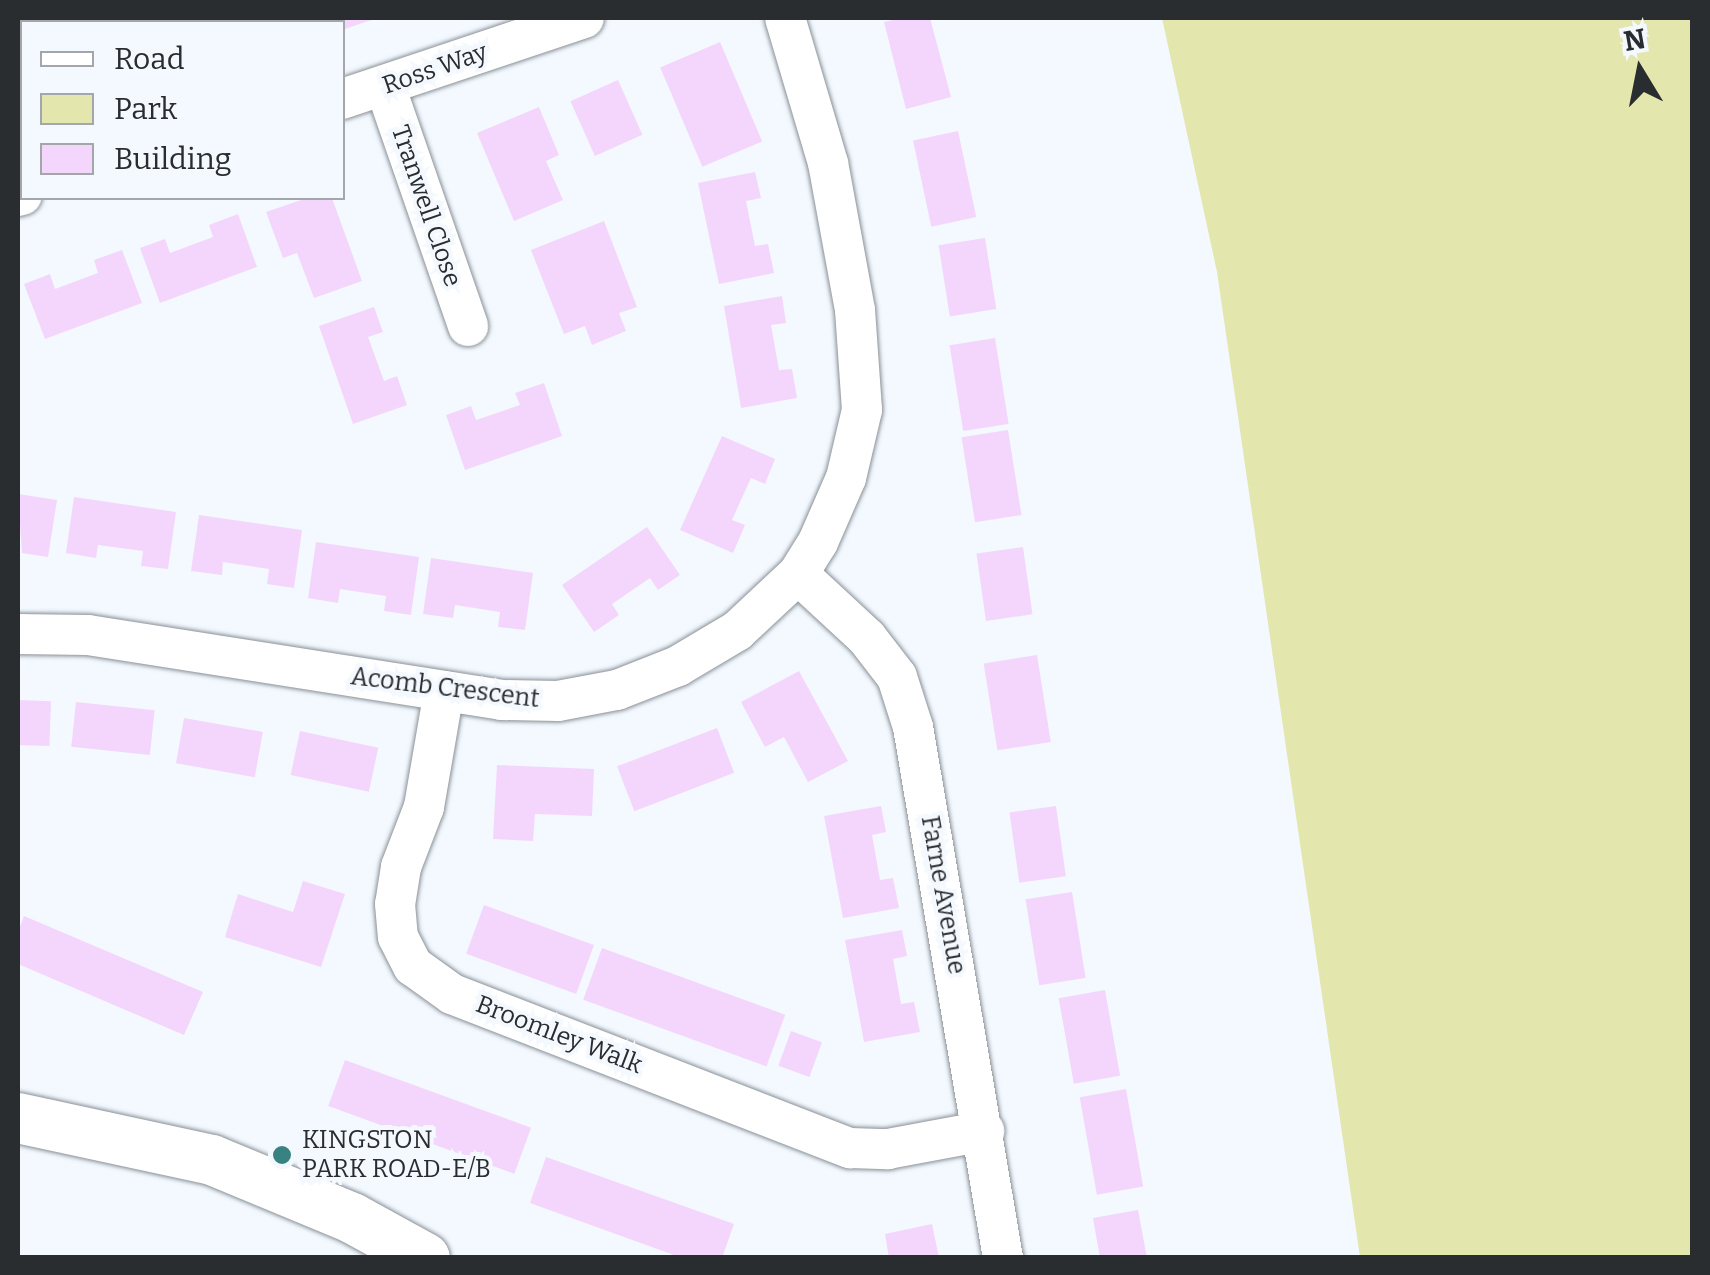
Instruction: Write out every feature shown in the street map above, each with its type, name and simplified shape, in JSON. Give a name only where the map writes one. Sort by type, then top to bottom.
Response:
[{"type":"street","name":"Ross Way","points":[[345,98],[584,18]]},
{"type":"street","name":"Acomb Crescent","points":[[18,634],[88,635],[444,692],[558,702],[617,690],[678,666],[737,632],[798,574],[818,542],[846,478],[862,410],[854,310],[828,163],[785,18]]},
{"type":"street","name":"Tranwell Close","points":[[385,86],[468,326]]},
{"type":"street","name":"Farne Avenue","points":[[798,574],[868,638],[897,677],[913,727],[1003,1258]]},
{"type":"street","name":"Broomley Walk","points":[[444,692],[424,807],[401,867],[394,904],[398,937],[414,966],[452,994],[850,1148],[888,1149],[984,1130]]},
{"type":"street","points":[[18,1118],[212,1160],[352,1218],[424,1258]]},
{"type":"green space","points":[[1162,18],[1692,18],[1692,1257],[1360,1257],[1217,272]]},
{"type":"building","points":[[179,18],[289,18],[289,20]]},
{"type":"building","points":[[377,18],[345,29],[345,20],[313,20]]},
{"type":"building","points":[[930,18],[951,97],[906,109],[884,22]]},
{"type":"building","points":[[720,42],[762,141],[702,167],[660,67]]},
{"type":"building","points":[[20,62],[20,108],[18,108]]},
{"type":"building","points":[[618,80],[642,135],[595,156],[570,101]]},
{"type":"building","points":[[539,107],[559,155],[546,161],[563,200],[514,221],[477,133]]},
{"type":"building","points":[[958,131],[976,217],[931,227],[913,141]]},
{"type":"building","points":[[755,172],[761,198],[746,201],[755,246],[768,244],[774,273],[719,284],[698,183]]},
{"type":"building","points":[[301,200],[333,200],[362,281],[314,298],[297,253],[283,258],[266,212]]},
{"type":"building","points":[[238,214],[257,267],[160,303],[140,248],[165,239],[170,253],[213,237],[209,225]]},
{"type":"building","points":[[604,221],[637,307],[619,313],[626,331],[592,345],[585,326],[564,334],[531,250]]},
{"type":"building","points":[[985,238],[996,309],[950,316],[939,245]]},
{"type":"building","points":[[122,250],[142,303],[45,339],[24,284],[50,274],[55,289],[98,273],[94,260]]},
{"type":"building","points":[[782,296],[786,323],[771,325],[779,370],[792,369],[797,398],[741,408],[724,306]]},
{"type":"building","points":[[374,307],[383,332],[368,337],[384,381],[397,376],[407,405],[353,424],[319,326]]},
{"type":"building","points":[[995,338],[1009,424],[963,431],[950,345]]},
{"type":"building","points":[[544,383],[562,436],[465,470],[446,415],[471,406],[476,420],[520,405],[515,393]]},
{"type":"building","points":[[1008,430],[1021,515],[975,522],[962,437]]},
{"type":"building","points":[[722,436],[775,459],[765,484],[751,478],[732,520],[745,525],[733,553],[680,530]]},
{"type":"building","points":[[18,494],[57,500],[48,557],[22,553]]},
{"type":"building","points":[[74,497],[176,512],[168,569],[141,566],[143,551],[98,545],[96,558],[66,553]]},
{"type":"building","points":[[199,515],[302,530],[294,588],[267,584],[269,569],[223,562],[222,575],[191,571]]},
{"type":"building","points":[[647,527],[680,575],[658,590],[650,578],[612,604],[619,615],[594,632],[562,585]]},
{"type":"building","points":[[316,542],[419,557],[411,615],[384,611],[386,596],[340,589],[338,603],[308,598]]},
{"type":"building","points":[[1023,547],[1032,614],[986,621],[976,554]]},
{"type":"building","points":[[431,558],[533,573],[525,630],[498,627],[500,612],[455,605],[453,618],[423,614]]},
{"type":"building","points":[[1037,655],[1051,742],[997,750],[984,663]]},
{"type":"building","points":[[799,671],[848,761],[808,782],[784,737],[765,747],[741,702]]},
{"type":"building","points":[[18,700],[51,701],[49,746],[18,745]]},
{"type":"building","points":[[76,702],[155,710],[150,755],[71,747]]},
{"type":"building","points":[[184,718],[263,732],[255,777],[176,763]]},
{"type":"building","points":[[717,728],[734,773],[634,811],[617,766]]},
{"type":"building","points":[[300,731],[378,748],[369,792],[291,775]]},
{"type":"building","points":[[497,765],[594,769],[592,816],[535,814],[533,841],[493,839]]},
{"type":"building","points":[[881,806],[886,832],[872,835],[880,880],[893,878],[899,908],[843,918],[824,816]]},
{"type":"building","points":[[1056,806],[1066,876],[1019,883],[1009,813]]},
{"type":"building","points":[[303,881],[345,894],[321,967],[225,937],[238,894],[293,912]]},
{"type":"building","points":[[1072,892],[1086,978],[1039,985],[1026,899]]},
{"type":"building","points":[[484,905],[594,945],[576,994],[466,954]]},
{"type":"building","points":[[24,916],[203,992],[184,1035],[18,964],[18,932]]},
{"type":"building","points":[[902,930],[907,956],[893,959],[901,1004],[914,1002],[920,1032],[864,1042],[845,940]]},
{"type":"building","points":[[602,948],[785,1015],[766,1066],[583,1000]]},
{"type":"building","points":[[1105,990],[1120,1076],[1074,1084],[1059,998]]},
{"type":"building","points":[[791,1031],[822,1042],[809,1077],[778,1066]]},
{"type":"building","points":[[345,1060],[531,1128],[514,1174],[328,1106]]},
{"type":"building","points":[[1126,1089],[1143,1186],[1097,1195],[1080,1097]]},
{"type":"building","points":[[546,1157],[734,1224],[722,1258],[682,1258],[530,1203]]},
{"type":"building","points":[[1138,1210],[1147,1258],[1100,1258],[1093,1218]]},
{"type":"building","points":[[932,1224],[939,1258],[889,1258],[885,1234]]},
{"type":"place","name":"KINGSTON PARK ROAD-E/B","points":[[282,1155]]}]
